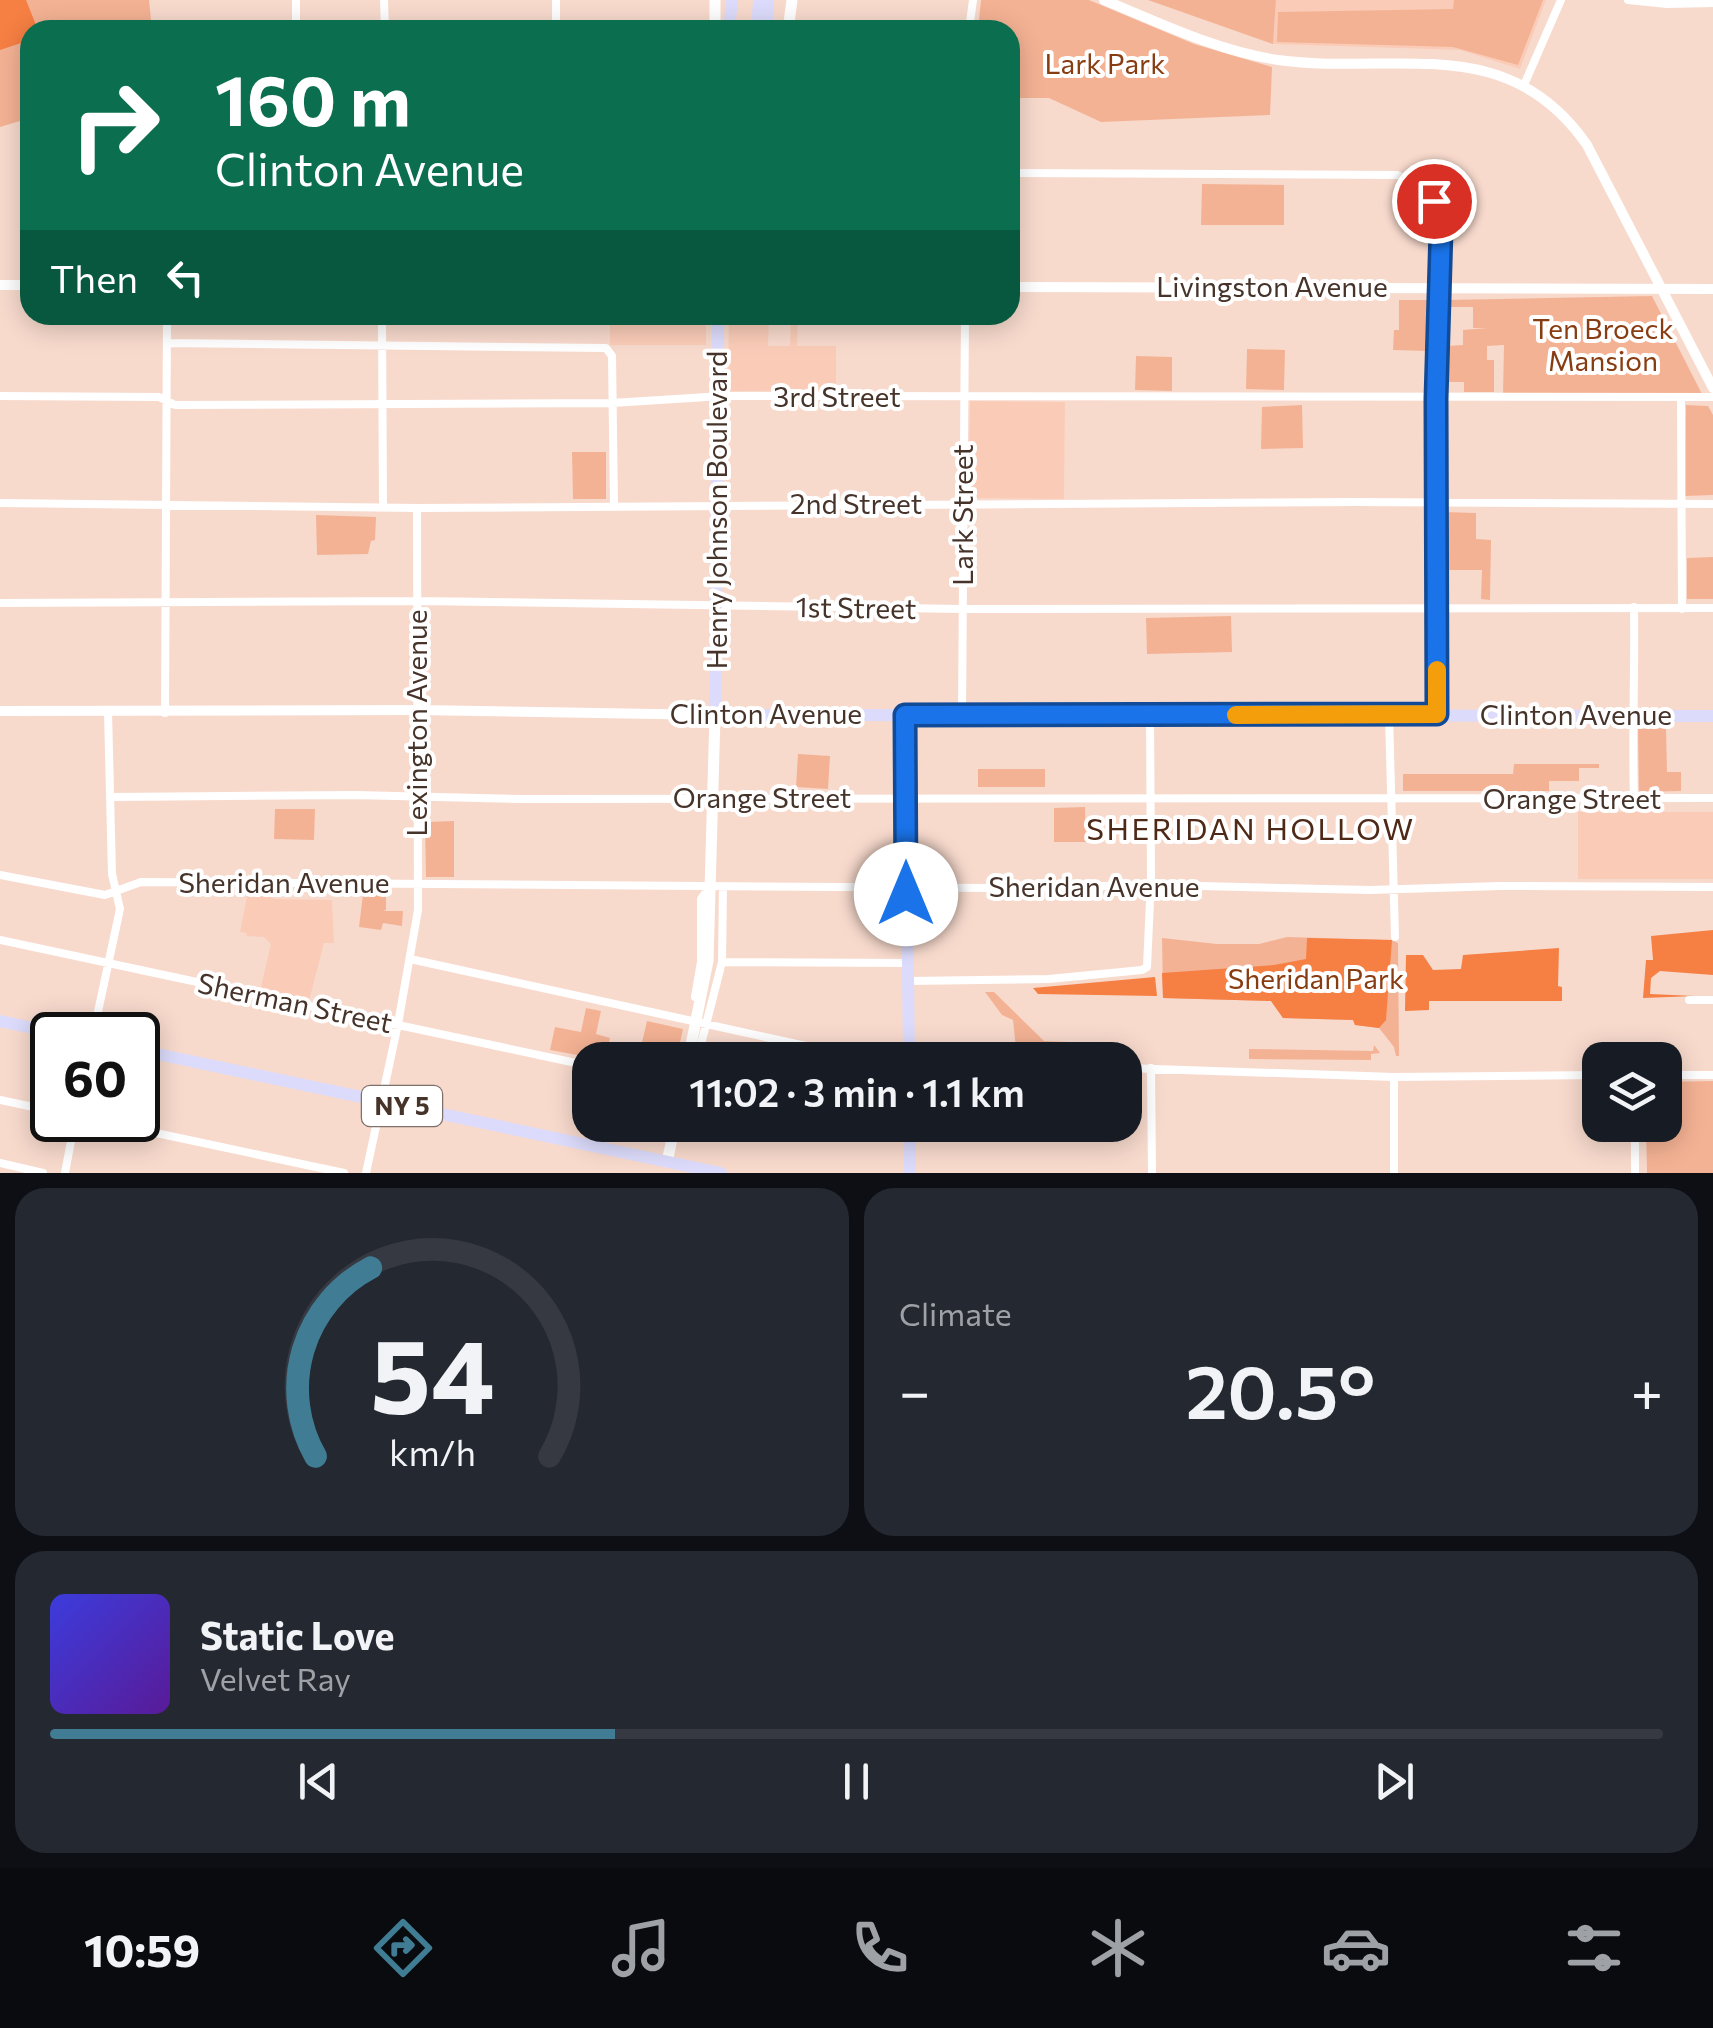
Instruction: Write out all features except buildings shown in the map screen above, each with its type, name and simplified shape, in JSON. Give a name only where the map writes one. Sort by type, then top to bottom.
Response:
[{"type":"main road","name":"Henry Johnson Boulevard","points":[[690,1042],[715,961],[717,886],[710,798],[715,714],[718,325]]},
{"type":"main road","name":"Clinton Avenue","points":[[715,714],[1713,716]]},
{"type":"main road","points":[[905,715],[909,1042]]},
{"type":"main road","points":[[0,1021],[30,1027]]},
{"type":"main road","name":"NY 5","points":[[160,1055],[667,1168],[721,1173]]},
{"type":"main road","points":[[667,1168],[671,1142]]},
{"type":"main road","points":[[910,1142],[910,1173]]},
{"type":"street","points":[[1104,0],[1223,48],[1274,60],[1448,63],[1480,69],[1524,86],[1571,122],[1587,145],[1713,388]]},
{"type":"street","points":[[1524,86],[1561,0]]},
{"type":"street","points":[[1628,0],[1655,4],[1713,3]]},
{"type":"street","points":[[1020,174],[1397,175],[1418,184],[1438,208],[1441,233],[1436,399],[1437,714]]},
{"type":"street","name":"Livingston Avenue","points":[[1020,287],[1713,289]]},
{"type":"street","points":[[165,712],[168,325]]},
{"type":"street","points":[[382,325],[383,506]]},
{"type":"street","name":"Lark Street","points":[[962,716],[965,325]]},
{"type":"street","points":[[168,342],[606,348],[610,352],[614,505]]},
{"type":"street","name":"3rd Street","points":[[0,396],[167,399],[175,404],[382,405],[612,403],[716,397],[1713,397]]},
{"type":"street","points":[[1681,399],[1682,608]]},
{"type":"street","name":"2nd Street","points":[[0,503],[417,508],[963,503],[1713,504]]},
{"type":"street","name":"Lexington Avenue","points":[[366,1173],[418,910],[417,508]]},
{"type":"street","name":"1st Street","points":[[0,603],[416,601],[963,609],[1713,608]]},
{"type":"street","points":[[1634,607],[1634,800]]},
{"type":"street","name":"Clinton Avenue","points":[[0,711],[715,714]]},
{"type":"street","points":[[98,1012],[120,909],[112,874],[108,712]]},
{"type":"street","points":[[908,981],[1049,979],[1148,967],[1150,714]]},
{"type":"street","points":[[1390,714],[1395,937]]},
{"type":"street","name":"Orange Street","points":[[112,797],[1713,798]]},
{"type":"street","name":"Sheridan Avenue","points":[[0,875],[105,894],[141,882],[1392,890],[1500,886],[1713,888]]},
{"type":"street","name":"Henry Johnson Boulevard","points":[[688,1042],[701,962],[701,899],[717,886]]},
{"type":"street","name":"Sherman Street","points":[[0,940],[572,1062]]},
{"type":"street","points":[[410,959],[785,1042]]},
{"type":"street","points":[[715,961],[908,963]]},
{"type":"street","name":"Henry Johnson Boulevard","points":[[701,1042],[715,961]]},
{"type":"street","points":[[1689,1000],[1713,1000]]},
{"type":"street","points":[[1142,1068],[1394,1077],[1582,1075]]},
{"type":"street","points":[[1151,1068],[1152,1173]]},
{"type":"street","points":[[1682,1074],[1713,1074]]},
{"type":"street","points":[[1394,1077],[1394,1173]]},
{"type":"street","points":[[0,1100],[30,1106]]},
{"type":"street","points":[[160,1134],[344,1173]]},
{"type":"street","points":[[65,1173],[71,1142]]},
{"type":"street","points":[[1635,1142],[1635,1173]]},
{"type":"street","points":[[0,1163],[43,1173]]},
{"type":"shaded area","points":[[1276,0],[1546,0],[1520,69],[1460,50],[1273,44]]},
{"type":"shaded area","points":[[610,325],[706,325],[706,345],[610,345]]},
{"type":"shaded area","points":[[729,325],[769,325],[768,346],[790,346],[791,325],[798,325],[797,346],[836,346],[836,390],[728,391]]},
{"type":"shaded area","points":[[970,401],[1065,402],[1064,499],[968,498]]},
{"type":"shaded area","points":[[1578,812],[1713,812],[1713,879],[1578,879]]},
{"type":"shaded area","points":[[248,891],[268,893],[274,899],[332,900],[334,943],[324,943],[309,1001],[260,991],[271,944],[264,937],[240,932]]},
{"type":"green space","points":[[0,0],[149,0],[151,20],[20,20],[20,121],[0,127]]},
{"type":"green space","points":[[0,0],[26,0],[34,20],[20,20],[20,43],[0,50]]},
{"type":"green space","name":"Lark Park","points":[[981,0],[1089,0],[1194,44],[1272,67],[1270,115],[1101,122],[1049,98],[1020,98],[1020,20],[979,20]]},
{"type":"green space","points":[[1148,0],[1276,0],[1273,44]]},
{"type":"green space","points":[[1454,0],[1543,0],[1518,65],[1453,47],[1277,42],[1278,12],[1453,9]]},
{"type":"green space","points":[[1202,184],[1284,185],[1284,225],[1201,225]]},
{"type":"green space","name":"Ten Broeck Mansion","points":[[1652,296],[1702,394],[1503,394],[1504,345],[1487,346],[1487,360],[1494,360],[1494,392],[1464,392],[1464,382],[1447,382],[1447,346],[1463,345],[1463,330],[1487,328],[1473,328],[1473,307],[1445,307],[1445,300]]},
{"type":"green space","points":[[1399,300],[1429,300],[1429,351],[1393,350],[1394,330],[1399,330]]},
{"type":"green space","points":[[1247,349],[1285,350],[1284,390],[1246,389]]},
{"type":"green space","points":[[1136,356],[1172,357],[1172,391],[1135,390]]},
{"type":"green space","points":[[1302,405],[1303,448],[1261,449],[1262,407]]},
{"type":"green space","points":[[1686,405],[1708,406],[1713,415],[1713,495],[1685,496]]},
{"type":"green space","points":[[572,452],[606,452],[606,499],[573,499]]},
{"type":"green space","points":[[1444,512],[1476,513],[1476,539],[1491,540],[1490,600],[1481,599],[1482,570],[1443,570]]},
{"type":"green space","points":[[316,515],[376,517],[375,540],[371,541],[368,554],[317,555]]},
{"type":"green space","points":[[1713,557],[1713,599],[1687,599],[1687,558]]},
{"type":"green space","points":[[1231,616],[1232,652],[1147,654],[1146,618]]},
{"type":"green space","points":[[1666,728],[1667,772],[1681,772],[1681,791],[1639,792],[1638,729]]},
{"type":"green space","points":[[798,754],[830,756],[828,789],[796,787]]},
{"type":"green space","points":[[1514,764],[1599,764],[1599,768],[1579,768],[1579,781],[1549,781],[1549,791],[1403,791],[1403,774],[1513,774]]},
{"type":"green space","points":[[978,769],[1045,769],[1045,787],[978,787]]},
{"type":"green space","points":[[1085,807],[1086,842],[1054,842],[1054,808]]},
{"type":"green space","points":[[275,809],[315,809],[314,840],[274,839]]},
{"type":"green space","points":[[454,821],[454,877],[426,877],[425,822]]},
{"type":"green space","points":[[363,894],[386,896],[383,911],[403,911],[402,926],[383,923],[381,930],[359,927]]},
{"type":"green space","points":[[1713,930],[1713,975],[1660,971],[1651,978],[1650,994],[1695,996],[1643,998],[1646,960],[1653,960],[1651,936]]},
{"type":"green space","name":"Sheridan Park","points":[[1287,937],[1398,943],[1399,1056],[1379,1028],[1355,1025],[1353,1020],[1283,1018],[1271,1001],[1163,998],[1162,938],[1259,944]]},
{"type":"green space","name":"Sheridan Park","points":[[1307,938],[1392,940],[1386,1020],[1379,1028],[1355,1025],[1353,1020],[1283,1018],[1271,1001],[1163,998],[1162,973],[1306,959]]},
{"type":"green space","points":[[1559,948],[1558,986],[1562,987],[1562,1001],[1429,1001],[1429,1010],[1405,1011],[1406,955],[1423,955],[1433,970],[1461,969],[1463,955]]},
{"type":"green space","points":[[1155,977],[1157,996],[1038,994],[1033,988]]},
{"type":"green space","points":[[985,992],[994,992],[1044,1041],[1069,1042],[1015,1042],[1013,1020],[1002,1015]]},
{"type":"green space","points":[[586,1008],[601,1011],[596,1034],[610,1038],[609,1042],[572,1042],[572,1054],[550,1050],[555,1027],[581,1032]]},
{"type":"green space","points":[[647,1021],[683,1029],[680,1042],[642,1042]]},
{"type":"green space","points":[[1374,1045],[1380,1053],[1371,1054],[1371,1060],[1249,1059],[1249,1049],[1373,1051]]},
{"type":"green space","points":[[1713,1081],[1713,1173],[1647,1173],[1646,1142],[1682,1142],[1682,1082]]},
{"type":"slow traffic","points":[[1236,715],[1437,714],[1437,670]]},
{"type":"district","name":"SHERIDAN HOLLOW","points":[[1251,830]]},
{"type":"route","points":[[906,894],[905,715],[1437,714],[1436,399],[1441,230],[1434,201]]}]
